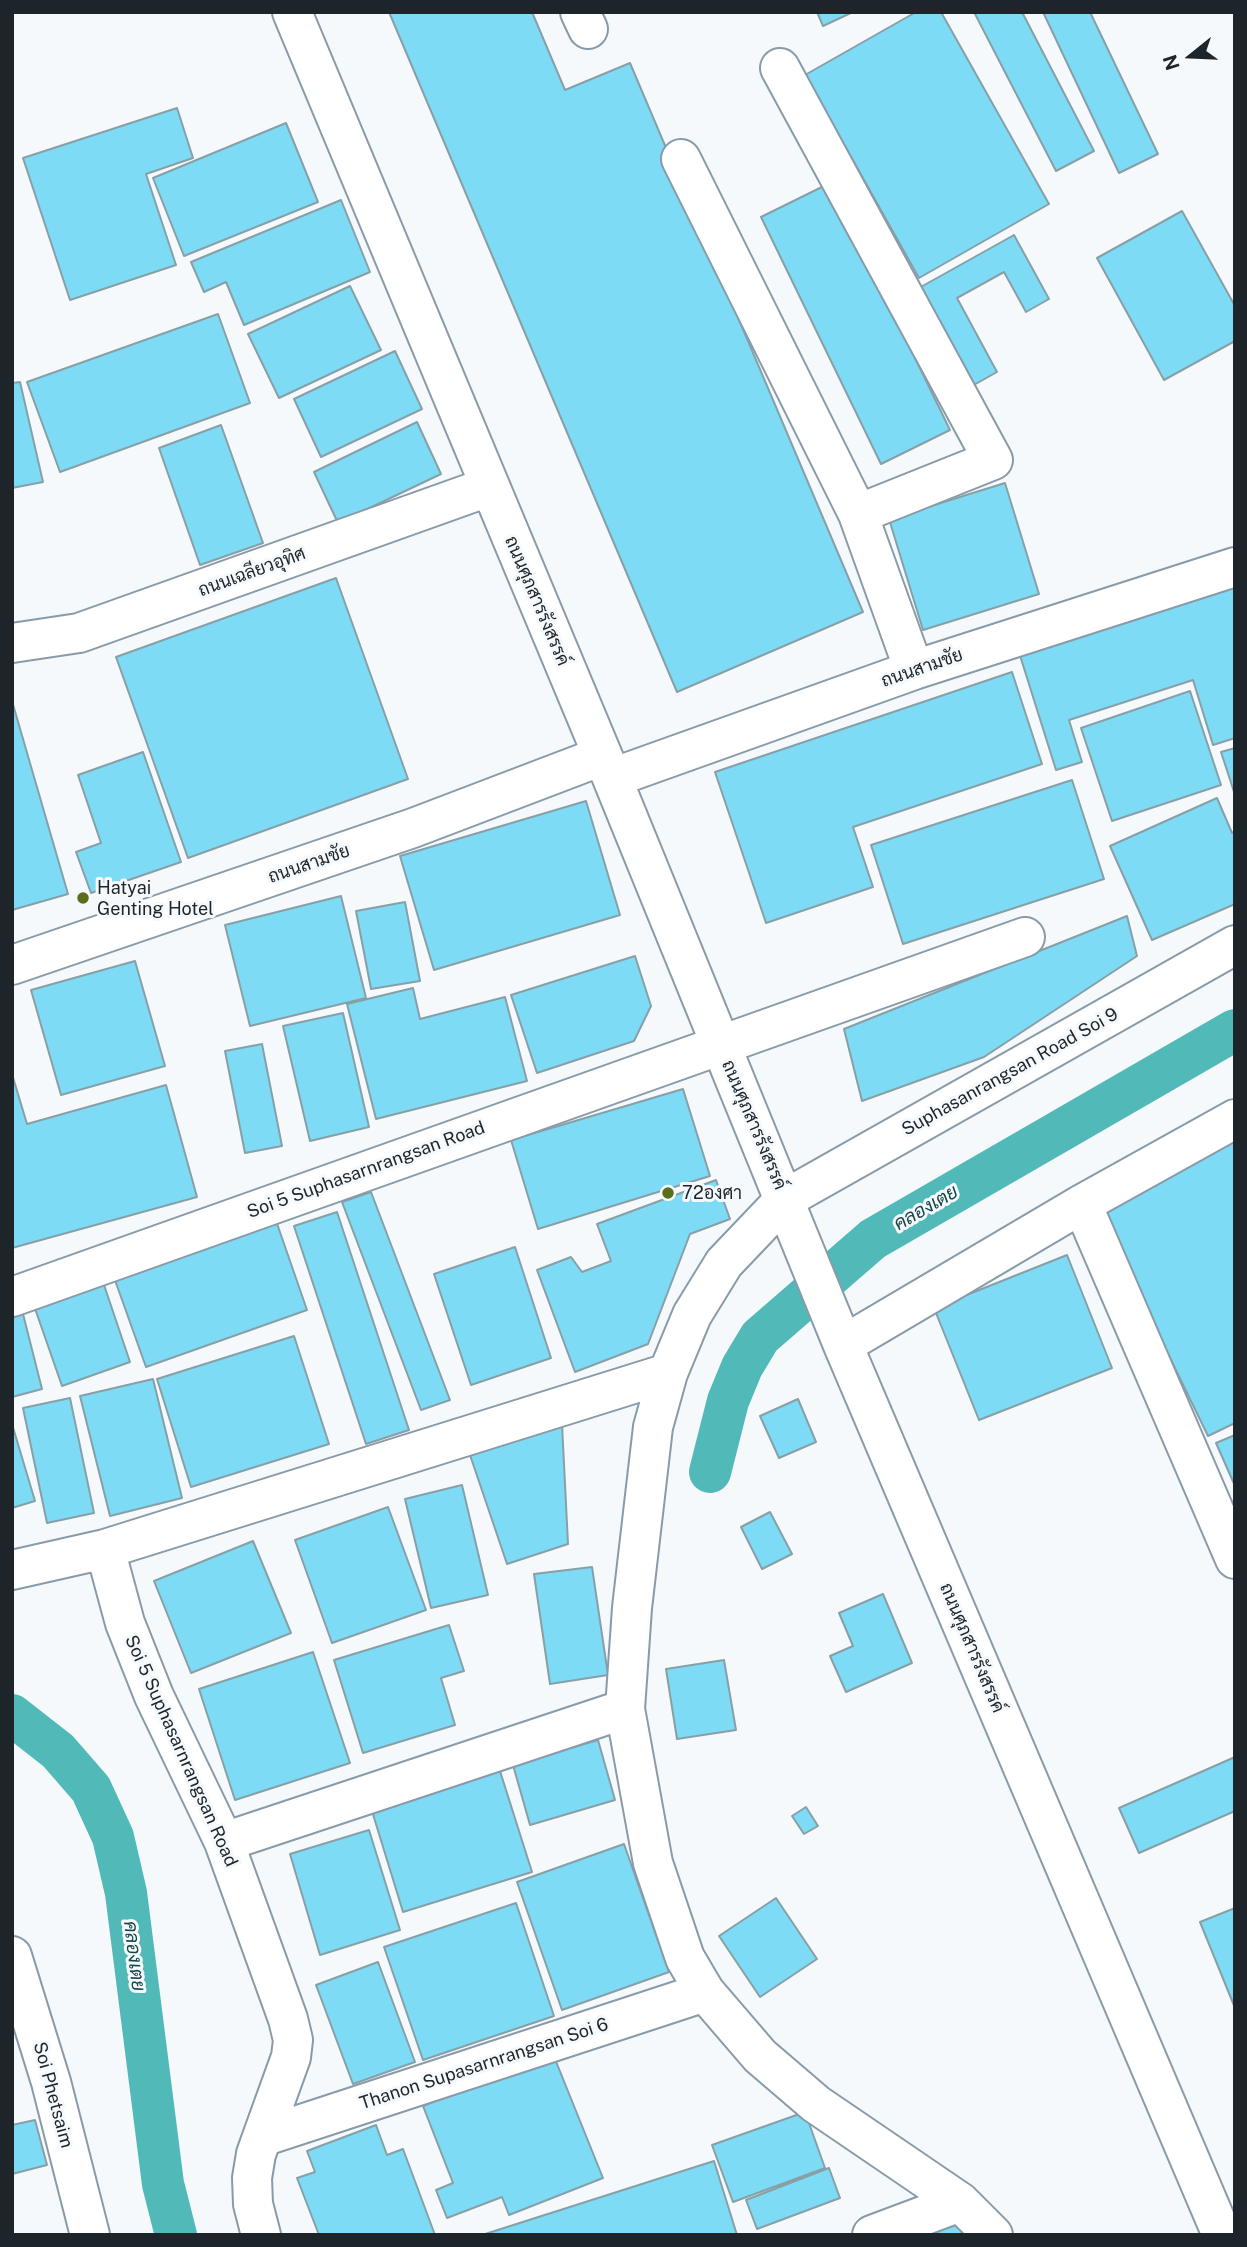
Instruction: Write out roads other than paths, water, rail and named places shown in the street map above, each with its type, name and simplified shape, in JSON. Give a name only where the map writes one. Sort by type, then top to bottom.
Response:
[{"type":"street","name":"ถนนศุภสารรังสรรค์","points":[[292,12],[607,767],[843,1345],[1222,2235]]},
{"type":"street","points":[[780,68],[993,460],[858,514]]},
{"type":"street","points":[[681,159],[858,514],[914,670]]},
{"type":"street","name":"ถนนเฉลียวอุทิศ","points":[[12,643],[79,633],[488,487]]},
{"type":"street","name":"ถนนสามชัย","points":[[12,965],[413,828],[1235,567]]},
{"type":"street","name":"Soi 5 Suphasarnrangsan Road","points":[[12,1297],[720,1043],[1025,937]]},
{"type":"street","name":"Suphasanrangsan Road Soi 9","points":[[785,1199],[1235,945]]},
{"type":"street","points":[[843,1345],[1082,1204],[1235,1119]]},
{"type":"street","points":[[785,1199],[724,1263],[692,1315],[668,1373],[653,1427],[645,1483],[625,1709],[639,1799],[659,1884],[685,1958],[705,1992],[760,2056],[816,2104],[960,2202],[993,2235]]},
{"type":"street","points":[[1082,1204],[1235,1559]]},
{"type":"street","points":[[12,1570],[105,1549],[668,1373]]},
{"type":"street","name":"Soi 5 Suphasarnrangsan Road","points":[[105,1549],[125,1623],[153,1696],[224,1842],[293,2040],[291,2057],[262,2137],[253,2178],[253,2204],[261,2235]]},
{"type":"street","points":[[224,1842],[625,1709]]},
{"type":"street","name":"Soi Phetsaim","points":[[12,1956],[51,2082],[90,2235]]},
{"type":"street","name":"Thanon Supasarnrangsan Soi 6","points":[[262,2137],[705,1992]]},
{"type":"street","points":[[872,2235],[960,2202]]},
{"type":"waterway","name":"คลองเตย","points":[[710,1472],[728,1401],[742,1367],[760,1337],[873,1239],[1235,1030]]},
{"type":"waterway","name":"คลองเตย","points":[[12,1715],[58,1751],[91,1789],[113,1837],[126,1893],[163,2184],[176,2235]]},
{"type":"place","name":"Hatyai Genting Hotel","points":[[83,898]]},
{"type":"place","name":"72องศา","points":[[668,1193]]}]
